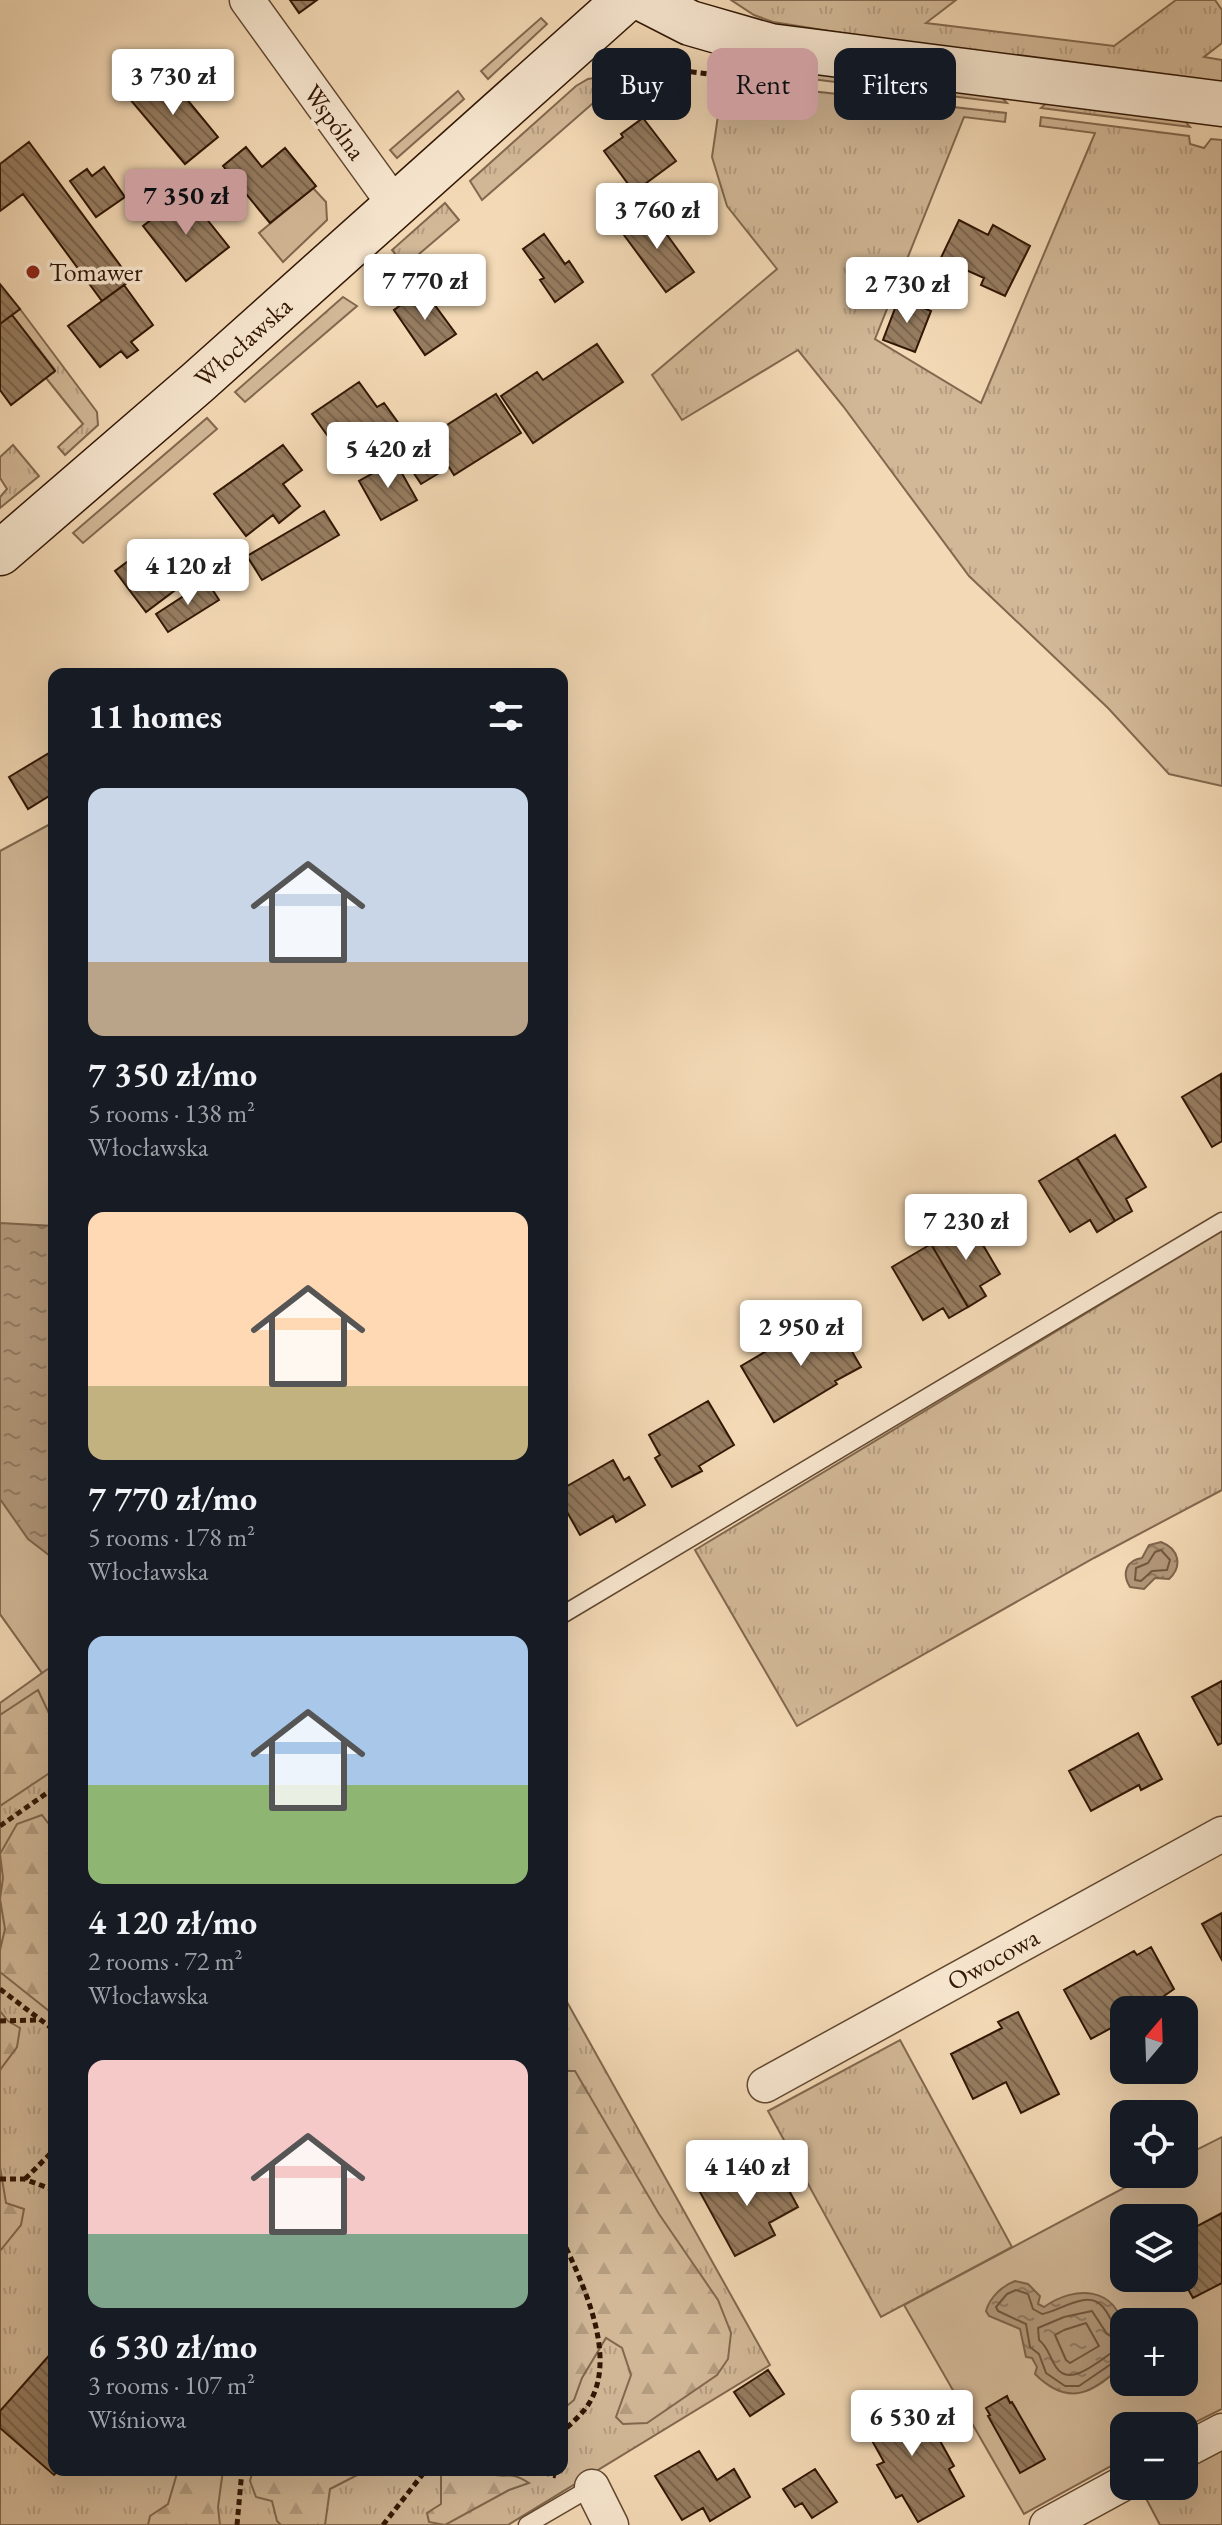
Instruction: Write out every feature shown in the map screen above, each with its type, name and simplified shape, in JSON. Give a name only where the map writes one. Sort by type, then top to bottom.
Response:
[{"type":"main road","name":"Włocławska","points":[[0,553],[125,447],[625,0]]},
{"type":"main road","points":[[645,0],[690,23],[770,46],[1222,104]]},
{"type":"street","name":"Wspólna","points":[[247,0],[395,205]]},
{"type":"street","name":"Owocowa","points":[[765,2085],[1222,1834]]},
{"type":"street","points":[[1198,2444],[1222,2431]]},
{"type":"street","points":[[592,2487],[611,2525]]},
{"type":"street","points":[[1047,2525],[1110,2491]]},
{"type":"lane","points":[[568,1611],[1222,1221]]},
{"type":"lane","points":[[527,2525],[592,2487]]},
{"type":"path","points":[[0,1826],[48,1792]]},
{"type":"path","points":[[0,1989],[48,2026]]},
{"type":"path","points":[[0,2021],[40,2020]]},
{"type":"path","points":[[24,2179],[48,2156]]},
{"type":"path","points":[[0,2179],[24,2179],[48,2188]]},
{"type":"path","points":[[568,2252],[582,2282],[596,2329],[600,2359],[595,2390],[588,2404],[568,2426]]},
{"type":"path","points":[[237,2525],[241,2476]]},
{"type":"path","points":[[383,2525],[421,2476]]},
{"type":"green space","points":[[731,0],[956,0],[926,23],[1114,46],[1176,0],[1215,0],[1222,10],[1222,43],[1204,57],[1222,60],[1222,84],[911,44],[773,22],[754,15]]},
{"type":"green space","points":[[541,18],[547,24],[488,79],[481,71]]},
{"type":"green space","points":[[818,70],[834,71],[834,82],[818,80]]},
{"type":"green space","points":[[592,78],[592,104],[482,200],[470,181],[576,86]]},
{"type":"green space","points":[[956,86],[996,91],[1007,103],[956,97]]},
{"type":"green space","points":[[458,91],[464,99],[397,158],[390,150]]},
{"type":"green space","points":[[818,92],[834,94],[834,120],[956,120],[956,107],[1006,113],[1005,122],[964,117],[875,339],[981,403],[1095,133],[1040,126],[1041,117],[1189,136],[1190,144],[1204,148],[1211,139],[1222,140],[1222,786],[1169,774],[1108,708],[969,576],[798,350],[682,420],[652,375],[777,269],[727,206],[712,157],[717,120],[818,120]]},
{"type":"green space","points":[[1052,98],[1179,114],[1190,127],[1041,108]]},
{"type":"green space","points":[[313,188],[326,202],[327,220],[283,262],[259,233]]},
{"type":"green space","points":[[445,203],[459,220],[405,266],[392,250]]},
{"type":"green space","points":[[343,297],[357,306],[245,402],[235,392]]},
{"type":"green space","points":[[20,309],[97,412],[98,425],[65,455],[58,447],[83,424],[46,378],[55,370],[12,315]]},
{"type":"green space","points":[[207,418],[217,429],[83,543],[73,533]]},
{"type":"green space","points":[[13,445],[39,476],[0,508],[0,497],[7,489],[0,478],[0,457]]},
{"type":"green space","points":[[48,825],[48,1669],[42,1673],[0,1614],[0,851]]},
{"type":"green space","points":[[1222,1231],[1222,1490],[1094,1558],[797,1726],[695,1550]]},
{"type":"green space","points":[[48,1599],[48,2476],[568,2476],[568,2004],[770,2365],[508,2525],[0,2525],[0,1703],[42,1673],[0,1614]]},
{"type":"green space","points":[[38,1690],[48,1711],[48,1774],[0,1806],[0,1715]]},
{"type":"green space","points":[[42,1815],[48,1823],[48,2010],[0,1972],[0,1950],[5,1929],[0,1899],[3,1878],[0,1854],[17,1824]]},
{"type":"green space","points":[[0,2011],[8,2021],[20,2028],[17,2047],[0,2070]]},
{"type":"green space","points":[[900,2040],[1012,2247],[881,2317],[768,2111]]},
{"type":"green space","points":[[568,2071],[575,2071],[659,2214],[718,2300],[731,2333],[728,2359],[717,2375],[647,2423],[623,2424],[616,2417],[631,2375],[622,2348],[606,2338],[582,2378],[574,2400],[568,2405]]},
{"type":"green space","points":[[1222,2137],[1222,2409],[1198,2421],[1198,2412],[1110,2412],[1110,2467],[1024,2514],[904,2305],[1124,2188],[1198,2188],[1198,2149]]},
{"type":"green space","points":[[0,2167],[6,2203],[24,2209],[21,2225],[0,2251]]},
{"type":"green space","points":[[1222,2447],[1222,2525],[1160,2525],[1147,2500],[1198,2500],[1198,2460]]},
{"type":"green space","points":[[176,2476],[222,2476],[218,2507],[220,2525],[148,2525],[150,2516],[168,2504]]},
{"type":"green space","points":[[251,2476],[355,2476],[330,2489],[325,2525],[281,2525],[272,2501],[256,2497],[250,2481]]},
{"type":"green space","points":[[441,2476],[513,2476],[529,2483],[509,2490],[445,2525],[429,2522],[427,2513],[441,2504]]},
{"type":"water","points":[[0,1223],[48,1226],[48,1554],[28,1539],[0,1499]]},
{"type":"water","points":[[1161,1542],[1172,1549],[1177,1558],[1173,1574],[1169,1579],[1155,1578],[1144,1589],[1130,1587],[1126,1577],[1129,1564],[1142,1558],[1149,1545]]},
{"type":"water","points":[[1015,2281],[1028,2284],[1040,2296],[1038,2304],[1044,2307],[1081,2293],[1104,2298],[1113,2305],[1115,2308],[1110,2308],[1110,2376],[1081,2393],[1059,2391],[1047,2385],[1035,2374],[1037,2367],[1032,2358],[1026,2357],[1020,2329],[989,2316],[986,2311],[990,2301]]},
{"type":"building","points":[[290,0],[317,0],[299,13]]},
{"type":"building","points":[[162,69],[218,137],[185,164],[128,97]]},
{"type":"building","points":[[645,120],[676,161],[634,192],[604,151],[623,137],[621,134]]},
{"type":"building","points":[[29,142],[131,280],[102,301],[23,194],[0,211],[0,164]]},
{"type":"building","points":[[246,147],[262,167],[285,148],[316,186],[270,223],[223,166]]},
{"type":"building","points":[[104,167],[125,197],[96,217],[70,181],[87,169],[92,176]]},
{"type":"building","points":[[186,193],[229,247],[186,281],[143,226]]},
{"type":"building","points":[[649,210],[694,272],[666,292],[621,231]]},
{"type":"building","points":[[959,220],[988,235],[993,225],[1030,246],[1005,296],[981,285],[984,278],[964,269],[961,275],[938,264]]},
{"type":"building","points":[[544,234],[565,264],[569,261],[583,282],[555,302],[540,280],[544,278],[523,249]]},
{"type":"building","points":[[0,284],[20,309],[0,324]]},
{"type":"building","points":[[124,285],[153,325],[131,342],[138,350],[127,358],[121,351],[100,367],[68,326]]},
{"type":"building","points":[[423,289],[456,334],[425,355],[394,310]]},
{"type":"building","points":[[899,298],[931,311],[915,352],[883,340]]},
{"type":"building","points":[[12,315],[55,371],[11,405],[0,390],[0,324]]},
{"type":"building","points":[[597,344],[623,382],[533,443],[501,396],[537,372],[543,380]]},
{"type":"building","points":[[359,382],[377,407],[384,403],[402,428],[387,438],[393,445],[357,469],[337,439],[332,442],[312,414]]},
{"type":"building","points":[[496,394],[521,433],[454,475],[449,467],[421,484],[401,454]]},
{"type":"building","points":[[283,445],[302,470],[283,484],[300,506],[279,523],[273,515],[246,536],[214,494]]},
{"type":"building","points":[[395,461],[417,500],[381,520],[359,481]]},
{"type":"building","points":[[324,511],[339,535],[262,580],[247,556]]},
{"type":"building","points":[[155,541],[186,582],[146,612],[115,571]]},
{"type":"building","points":[[207,581],[219,600],[168,632],[156,614]]},
{"type":"building","points":[[48,754],[48,797],[28,809],[9,777]]},
{"type":"building","points":[[1221,1074],[1222,1141],[1212,1147],[1182,1097]]},
{"type":"building","points":[[1115,1135],[1146,1187],[1126,1199],[1132,1211],[1115,1221],[1077,1158]]},
{"type":"building","points":[[1077,1158],[1115,1221],[1097,1232],[1090,1220],[1070,1232],[1039,1181]]},
{"type":"building","points":[[969,1221],[1000,1274],[980,1286],[986,1296],[968,1307],[931,1244]]},
{"type":"building","points":[[931,1244],[968,1307],[949,1318],[943,1308],[923,1320],[892,1267]]},
{"type":"building","points":[[832,1317],[861,1367],[774,1422],[741,1366],[804,1329],[806,1332]]},
{"type":"building","points":[[708,1401],[734,1445],[699,1466],[702,1471],[672,1487],[655,1458],[660,1455],[649,1435]]},
{"type":"building","points":[[613,1460],[624,1480],[629,1477],[645,1505],[616,1522],[613,1516],[580,1535],[568,1514],[568,1486]]},
{"type":"building","points":[[1222,1681],[1222,1743],[1218,1745],[1192,1697]]},
{"type":"building","points":[[1138,1733],[1162,1779],[1141,1790],[1139,1785],[1091,1811],[1069,1771]]},
{"type":"building","points":[[1222,1913],[1222,1960],[1202,1924]]},
{"type":"building","points":[[1151,1947],[1174,1989],[1164,1996],[1110,1996],[1110,2029],[1091,2039],[1064,1990],[1134,1951],[1137,1955]]},
{"type":"building","points":[[1018,2012],[1059,2094],[1021,2113],[1006,2082],[973,2099],[951,2054],[1002,2028],[998,2022]]},
{"type":"building","points":[[777,2168],[798,2207],[769,2223],[775,2235],[735,2256],[695,2183],[719,2170],[726,2186],[748,2185]]},
{"type":"building","points":[[1222,2213],[1222,2283],[1193,2298],[1190,2292],[1198,2292],[1198,2226]]},
{"type":"building","points":[[48,2357],[48,2470],[0,2428],[0,2411]]},
{"type":"building","points":[[768,2370],[784,2394],[750,2416],[734,2392]]},
{"type":"building","points":[[891,2392],[900,2408],[911,2402],[930,2435],[935,2432],[954,2466],[949,2469],[964,2496],[918,2522],[902,2495],[896,2498],[877,2465],[884,2462],[865,2428],[875,2422],[865,2406]]},
{"type":"building","points":[[1007,2396],[1045,2459],[1020,2473],[986,2408]]},
{"type":"building","points":[[699,2451],[717,2480],[734,2469],[750,2497],[710,2521],[703,2508],[682,2520],[655,2476]]},
{"type":"building","points":[[815,2469],[837,2502],[812,2518],[802,2503],[795,2507],[783,2489]]},
{"type":"place","name":"Tomawer","points":[[33,272]]}]
